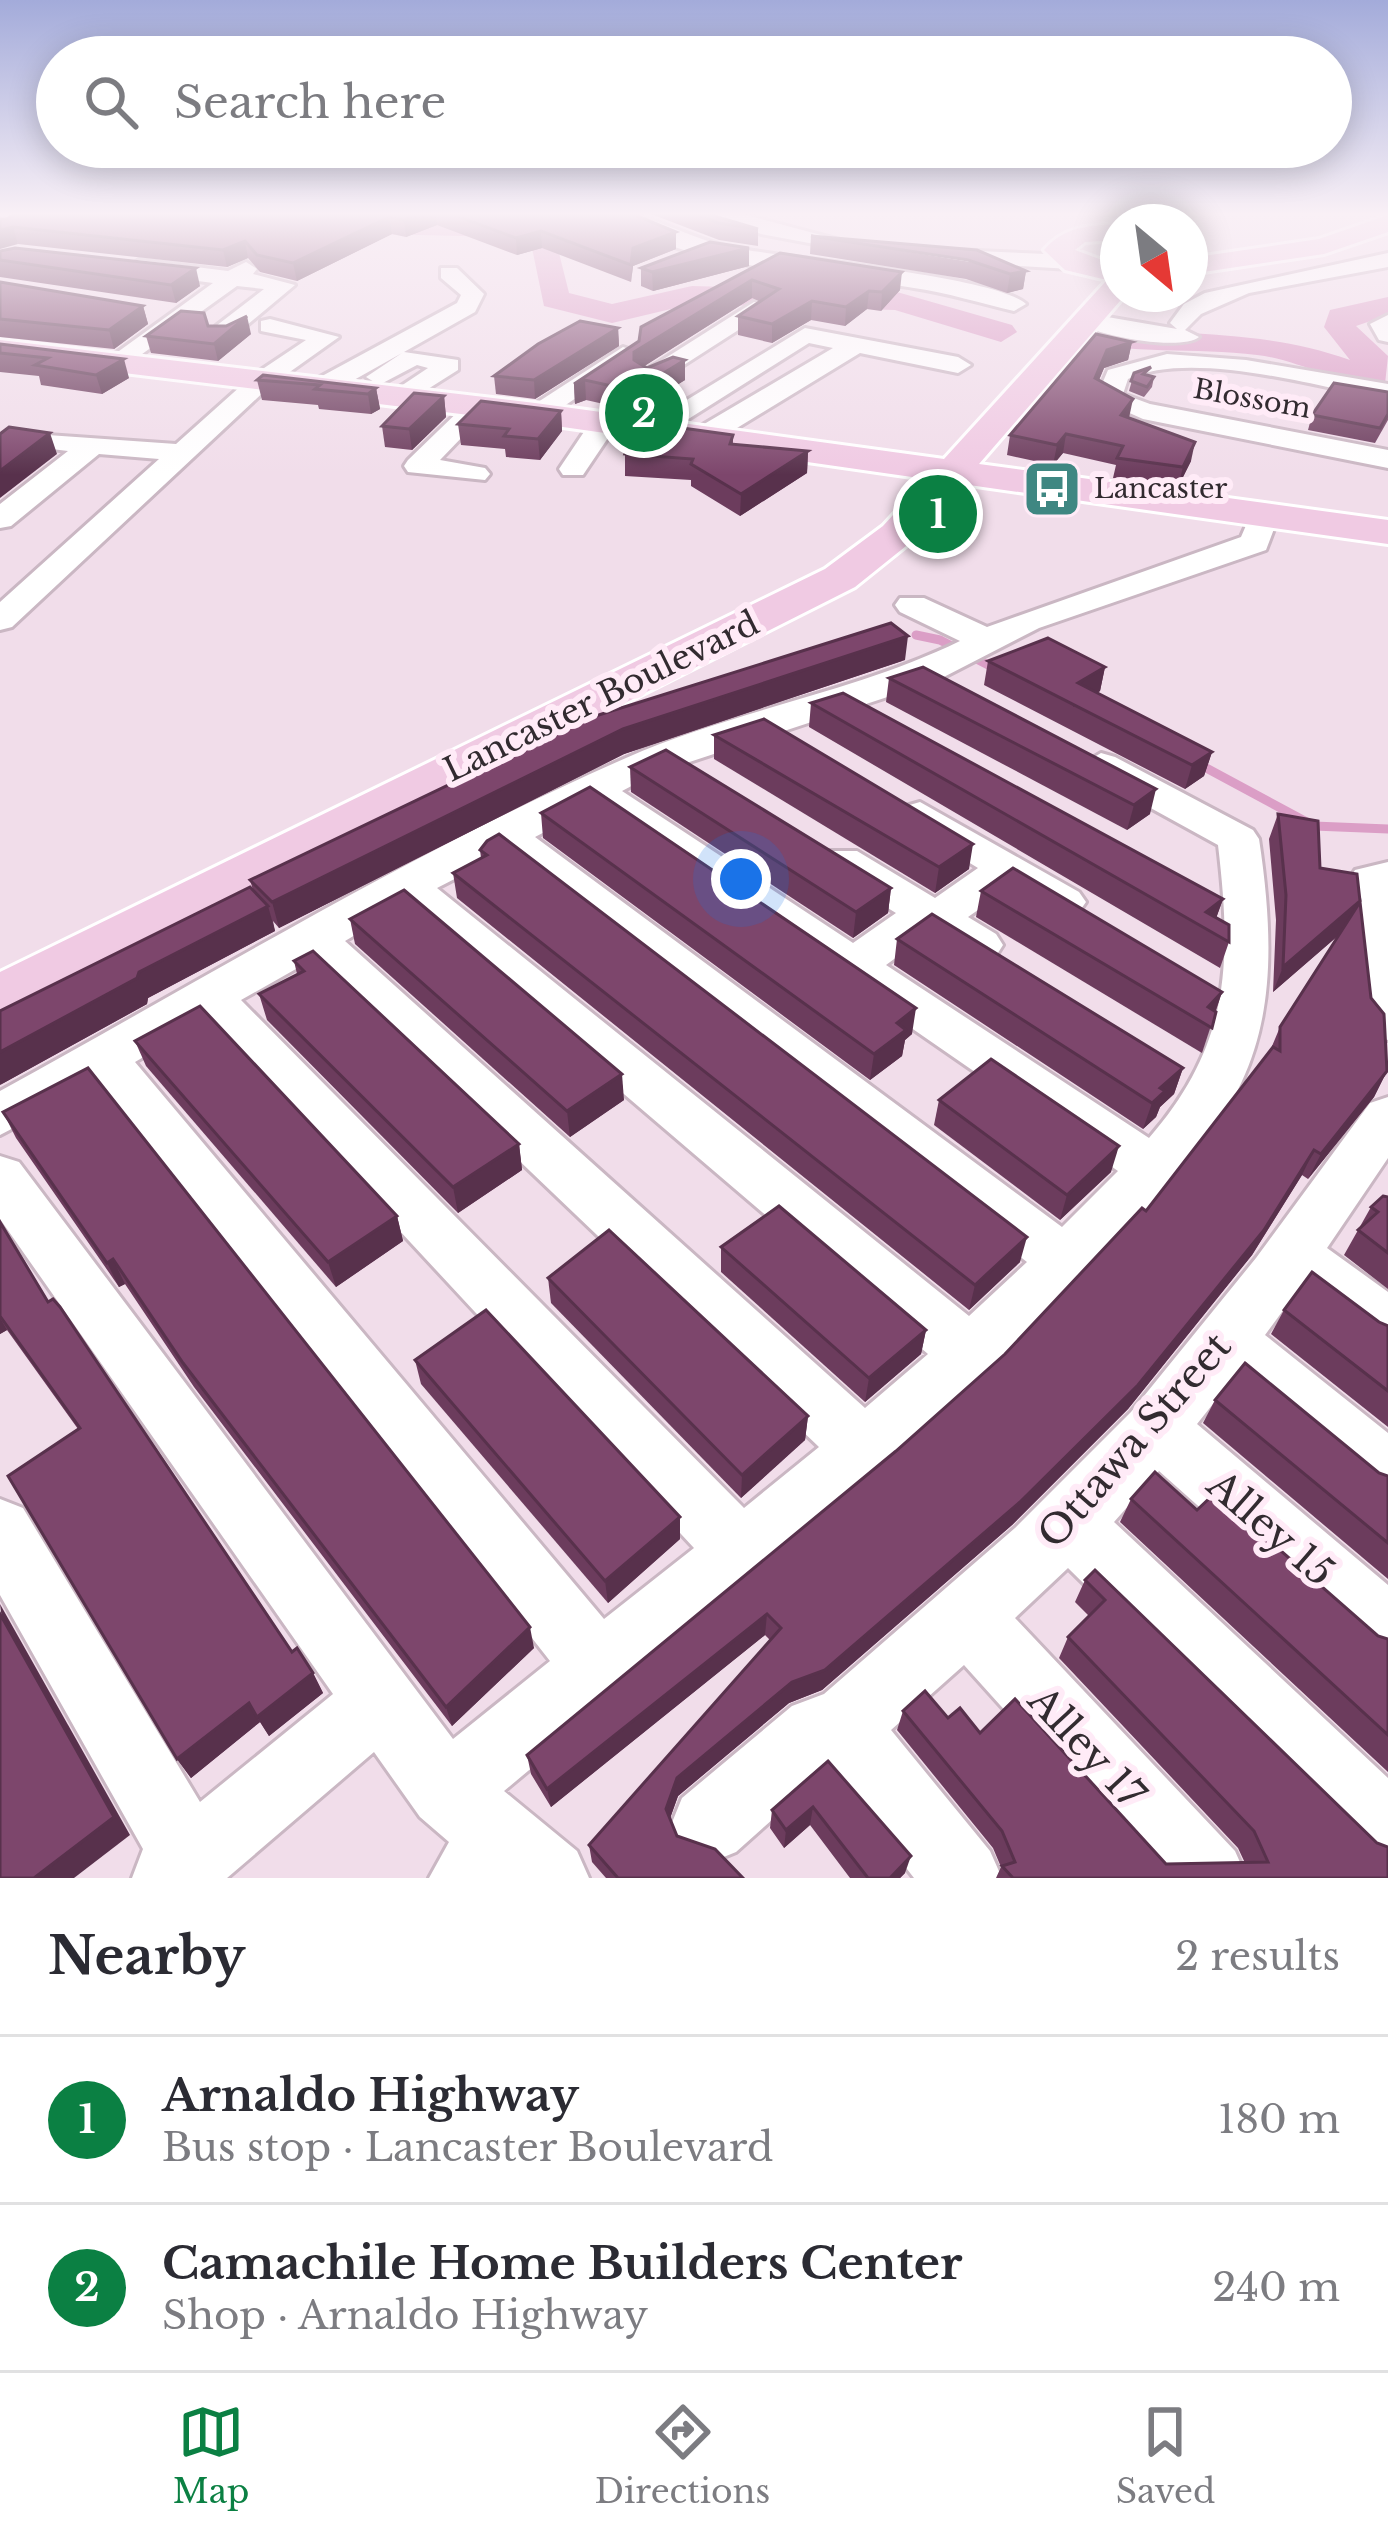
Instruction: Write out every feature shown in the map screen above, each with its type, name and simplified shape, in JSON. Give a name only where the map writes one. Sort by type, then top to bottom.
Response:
[{"type":"main road","name":"Lancaster Boulevard","points":[[0,997],[840,578],[897,534],[936,467],[1070,300]]},
{"type":"main road","name":"Lancaster Boulevard","points":[[0,961],[815,569],[936,467],[1100,304]]},
{"type":"main road","points":[[0,349],[536,413],[679,440],[936,467],[1388,532]]},
{"type":"street","points":[[117,364],[203,300]]},
{"type":"street","points":[[221,334],[265,300]]},
{"type":"street","points":[[337,390],[467,307],[470,300]]},
{"type":"street","points":[[1000,300],[1014,304]]},
{"type":"street","points":[[1181,323],[1197,303],[1209,300]]},
{"type":"street","points":[[1282,300],[1288,302]]},
{"type":"street","points":[[136,313],[181,316]]},
{"type":"street","points":[[573,470],[592,422],[643,381],[768,318],[805,335],[958,365]]},
{"type":"street","points":[[1084,320],[1146,334],[1241,340]]},
{"type":"street","points":[[1388,322],[1382,324],[1388,335]]},
{"type":"street","points":[[0,620],[261,381],[327,337],[270,326]]},
{"type":"street","points":[[679,440],[805,335]]},
{"type":"street","points":[[679,440],[856,345]]},
{"type":"street","points":[[1287,347],[1359,371]]},
{"type":"street","points":[[536,413],[628,352]]},
{"type":"street","points":[[337,390],[413,357],[449,365],[401,398]]},
{"type":"street","points":[[1388,392],[1211,364],[1142,361],[1117,375],[1109,398],[1118,405],[1388,459]]},
{"type":"street","name":"Blossom","points":[[1117,375],[1207,392]]},
{"type":"street","points":[[475,474],[418,466],[478,407]]},
{"type":"street","points":[[28,440],[183,453]]},
{"type":"street","points":[[0,519],[93,445]]},
{"type":"street","points":[[0,477],[45,484]]},
{"type":"street","points":[[0,1114],[406,886],[592,789],[670,755],[923,673],[1027,621],[1255,543],[1265,513]]},
{"type":"street","points":[[912,605],[988,641]]},
{"type":"street","points":[[923,673],[965,695]]},
{"type":"street","points":[[844,699],[883,720]]},
{"type":"street","points":[[768,724],[806,747]]},
{"type":"street","points":[[446,1790],[866,1450],[974,1356],[1154,1168],[1195,1078],[1238,1037],[1221,997],[1238,839],[1072,750]]},
{"type":"street","points":[[670,755],[710,779]]},
{"type":"street","points":[[592,789],[1154,1168]]},
{"type":"street","points":[[882,792],[1010,856],[1104,926]]},
{"type":"street","points":[[505,835],[1066,1261]]},
{"type":"street","points":[[809,840],[1016,967]]},
{"type":"street","points":[[853,965],[932,916],[1010,856]]},
{"type":"street","points":[[406,886],[974,1356]]},
{"type":"street","points":[[1380,901],[1388,1022]]},
{"type":"street","points":[[314,938],[866,1450]]},
{"type":"street","points":[[210,997],[741,1551]]},
{"type":"street","points":[[103,1057],[598,1666]]},
{"type":"street","name":"Ottawa Street","points":[[709,1825],[817,1731],[841,1726],[1068,1523],[1155,1426],[1293,1254],[1368,1189],[1388,1117]]},
{"type":"street","points":[[0,1177],[446,1790],[508,1864]]},
{"type":"street","points":[[1293,1254],[1388,1325]]},
{"type":"street","points":[[1225,1337],[1388,1472]]},
{"type":"street","name":"Alley 15","points":[[1155,1426],[1388,1630]]},
{"type":"street","points":[[1068,1523],[1388,1830]]},
{"type":"street","points":[[0,1531],[179,1868],[381,1700]]},
{"type":"street","name":"Alley 17","points":[[966,1616],[1208,1878]]},
{"type":"street","points":[[841,1726],[955,1875]]},
{"type":"building","points":[[0,300],[105,300],[143,306],[109,330],[0,319]]},
{"type":"building","points":[[692,300],[720,300],[634,352],[634,360],[647,368],[673,357],[685,360],[634,391],[585,380],[574,384],[639,341],[641,327]]},
{"type":"building","points":[[763,300],[857,300],[846,307],[812,301],[772,324],[738,316]]},
{"type":"building","points":[[181,311],[204,313],[208,326],[226,326],[247,316],[214,344],[146,336]]},
{"type":"building","points":[[580,321],[618,328],[534,380],[494,376],[538,344]]},
{"type":"building","points":[[1096,334],[1132,342],[1107,350],[1095,378],[1133,399],[1121,415],[1195,442],[1183,467],[1117,458],[1123,446],[1066,434],[1057,445],[1010,435]]},
{"type":"building","points":[[0,344],[124,359],[96,375],[35,365],[48,358],[0,353]]},
{"type":"building","points":[[1151,367],[1143,374],[1154,377],[1147,387],[1131,381],[1134,373]]},
{"type":"building","points":[[263,375],[376,388],[368,394],[315,389],[320,385],[257,380]]},
{"type":"building","points":[[1334,383],[1388,392],[1388,414],[1380,428],[1312,415]]},
{"type":"building","points":[[414,393],[444,396],[409,429],[382,426]]},
{"type":"building","points":[[481,401],[561,411],[538,439],[504,436],[509,429],[458,424]]},
{"type":"building","points":[[639,422],[733,435],[730,444],[808,451],[741,494],[691,464],[693,459],[625,454]]},
{"type":"building","points":[[9,427],[50,433],[0,471],[0,434]]},
{"type":"building","points":[[891,623],[908,636],[623,729],[272,902],[250,880],[586,719]]},
{"type":"building","points":[[1048,638],[1105,667],[1078,683],[1212,752],[1192,765],[988,661]]},
{"type":"building","points":[[923,667],[1156,789],[1134,805],[889,678]]},
{"type":"building","points":[[843,693],[1223,899],[1206,912],[1229,925],[1229,942],[811,703]]},
{"type":"building","points":[[764,719],[973,844],[939,867],[714,735]]},
{"type":"building","points":[[666,750],[891,888],[856,912],[630,767]]},
{"type":"building","points":[[590,787],[916,1008],[897,1023],[906,1030],[874,1054],[541,813]]},
{"type":"building","points":[[1278,814],[1318,821],[1320,868],[1357,874],[1360,901],[1283,967],[1286,895]]},
{"type":"building","points":[[499,834],[1027,1237],[975,1285],[453,873],[487,855],[480,850]]},
{"type":"building","points":[[1013,868],[1222,992],[1208,1007],[1216,1012],[1212,1028],[981,891]]},
{"type":"building","points":[[250,887],[268,906],[139,972],[137,978],[0,1052],[0,1011]]},
{"type":"building","points":[[404,890],[622,1074],[567,1111],[350,919]]},
{"type":"building","points":[[1360,902],[1371,998],[1384,1014],[1387,1071],[1321,1154],[1314,1150],[1264,1230],[1138,1385],[1020,1502],[825,1670],[792,1682],[677,1778],[666,1809],[677,1836],[715,1849],[743,1878],[618,1878],[589,1845],[781,1628],[767,1614],[547,1789],[527,1755],[896,1451],[1005,1354],[1142,1208],[1146,1211],[1273,1047],[1280,1051],[1280,1027]]},
{"type":"building","points":[[932,914],[1183,1068],[1160,1088],[1165,1091],[1152,1103],[897,939]]},
{"type":"building","points":[[313,951],[519,1144],[453,1187],[259,994],[304,971],[294,961]]},
{"type":"building","points":[[200,1006],[397,1216],[328,1262],[135,1041]]},
{"type":"building","points":[[991,1059],[1119,1146],[1067,1195],[939,1100]]},
{"type":"building","points":[[88,1068],[530,1627],[446,1707],[183,1363],[113,1259],[107,1263],[3,1112]]},
{"type":"building","points":[[1388,1197],[1388,1253],[1358,1230],[1378,1212],[1371,1207]]},
{"type":"building","points":[[779,1206],[926,1330],[869,1378],[721,1247]]},
{"type":"building","points":[[0,1222],[48,1302],[53,1299],[60,1307],[292,1652],[297,1648],[313,1673],[257,1717],[249,1703],[177,1759],[8,1476],[80,1428],[0,1316]]},
{"type":"building","points":[[609,1230],[808,1416],[742,1475],[548,1278]]},
{"type":"building","points":[[1312,1272],[1388,1326],[1388,1391],[1284,1310]]},
{"type":"building","points":[[486,1310],[680,1517],[605,1581],[415,1360]]},
{"type":"building","points":[[1245,1363],[1388,1476],[1388,1543],[1215,1400]]},
{"type":"building","points":[[1155,1472],[1197,1510],[1215,1493],[1378,1636],[1388,1639],[1388,1735],[1131,1499]]},
{"type":"building","points":[[1095,1570],[1377,1843],[1388,1847],[1388,1878],[1013,1878],[1002,1866],[1015,1862],[1002,1831],[903,1711],[925,1691],[948,1718],[960,1708],[980,1733],[1015,1699],[1166,1864],[1268,1862],[1254,1831],[1068,1637],[1105,1600],[1085,1580]]},
{"type":"building","points":[[0,1614],[114,1817],[34,1878],[0,1878]]},
{"type":"building","points":[[828,1761],[911,1856],[890,1878],[868,1878],[813,1807],[786,1830],[772,1810]]},
{"type":"waterway","points":[[557,300],[612,314],[672,300]]},
{"type":"waterway","points":[[851,300],[897,301],[1001,332]]},
{"type":"waterway","points":[[1081,333],[1261,345],[1359,373],[1385,374],[1340,327],[1341,317],[1388,306]]},
{"type":"waterway","points":[[916,635],[940,640],[996,669]]},
{"type":"waterway","points":[[1197,763],[1314,826],[1388,829]]},
{"type":"place","name":"Camachile Home Builders Center","points":[[644,413]]},
{"type":"place","name":"Lancaster","points":[[1052,489]]},
{"type":"place","name":"Arnaldo Highway","points":[[938,514]]}]
